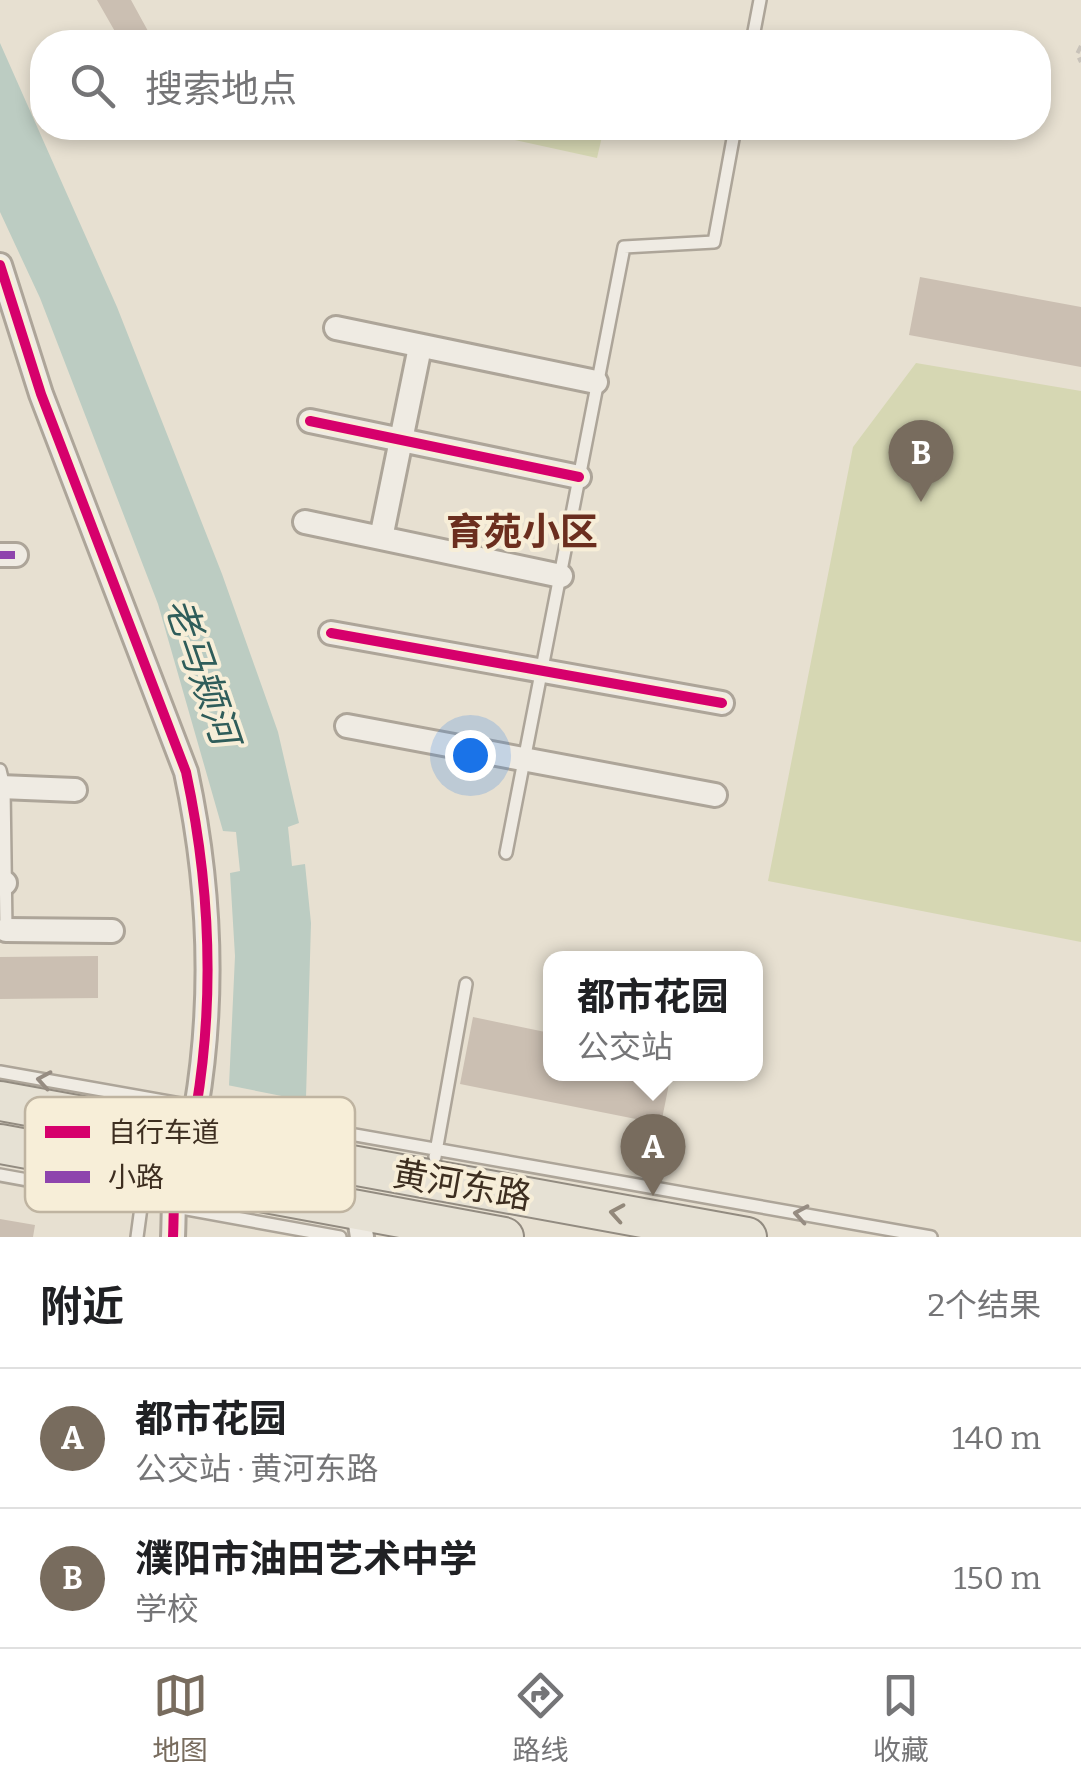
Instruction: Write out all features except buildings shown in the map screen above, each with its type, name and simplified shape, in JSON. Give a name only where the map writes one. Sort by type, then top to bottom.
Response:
[{"type":"main road","name":"黄河东路","points":[[0,1101],[25,1104]]},
{"type":"main road","name":"黄河东路","points":[[0,1144],[25,1151]]},
{"type":"main road","name":"黄河东路","points":[[355,1150],[433,1164],[747,1237]]},
{"type":"main road","name":"黄河东路","points":[[280,1212],[344,1225],[504,1237]]},
{"type":"street","points":[[0,265],[42,394],[186,772],[206,894],[210,987],[202,1097]]},
{"type":"street","points":[[336,328],[596,382]]},
{"type":"street","points":[[381,538],[420,347]]},
{"type":"street","points":[[310,421],[579,477]]},
{"type":"street","points":[[305,522],[561,576]]},
{"type":"street","points":[[331,633],[722,703]]},
{"type":"street","points":[[347,726],[716,794]]},
{"type":"street","points":[[1,781],[75,790]]},
{"type":"street","points":[[6,930],[112,931]]},
{"type":"street","points":[[173,1237],[180,1212]]},
{"type":"lane","points":[[754,30],[760,0]]},
{"type":"lane","points":[[506,853],[624,247],[714,242],[734,140]]},
{"type":"lane","points":[[1,781],[6,930]]},
{"type":"lane","points":[[466,984],[433,1164],[931,1237]]},
{"type":"lane","points":[[0,1072],[100,1097]]},
{"type":"lane","points":[[0,1175],[25,1179]]},
{"type":"lane","points":[[136,1237],[140,1212]]},
{"type":"path","points":[[1081,46],[1077,54],[1081,62]]},
{"type":"green space","points":[[515,140],[601,140],[597,158]]},
{"type":"green space","points":[[916,363],[1081,391],[1081,942],[768,881],[853,447]]},
{"type":"water","name":"老马颊河","points":[[0,43],[30,111],[30,140],[43,140],[117,307],[222,574],[278,732],[299,823],[288,827],[292,866],[305,864],[311,923],[306,1097],[228,1097],[235,956],[230,873],[240,871],[236,832],[223,831],[158,604],[40,298],[0,212]]},
{"type":"water","points":[[223,1212],[303,1212],[302,1237],[222,1237]]},
{"type":"pier","points":[[222,1084],[287,1097],[222,1097]]},
{"type":"pier","points":[[218,1212],[308,1212],[307,1237],[217,1237]]},
{"type":"marked path","points":[[0,555],[16,555]]},
{"type":"cycle path","points":[[0,265],[41,394],[186,772],[200,856],[207,940],[206,1024],[198,1097]]},
{"type":"cycle path","points":[[310,421],[579,477]]},
{"type":"cycle path","points":[[331,633],[722,703]]},
{"type":"cycle path","points":[[173,1237],[174,1212]]},
{"type":"place","name":"濮阳市油田艺术中学","points":[[921,502]]},
{"type":"place","name":"都市花园","points":[[653,1196]]},
{"type":"district","name":"育苑小区","points":[[522,532]]}]
